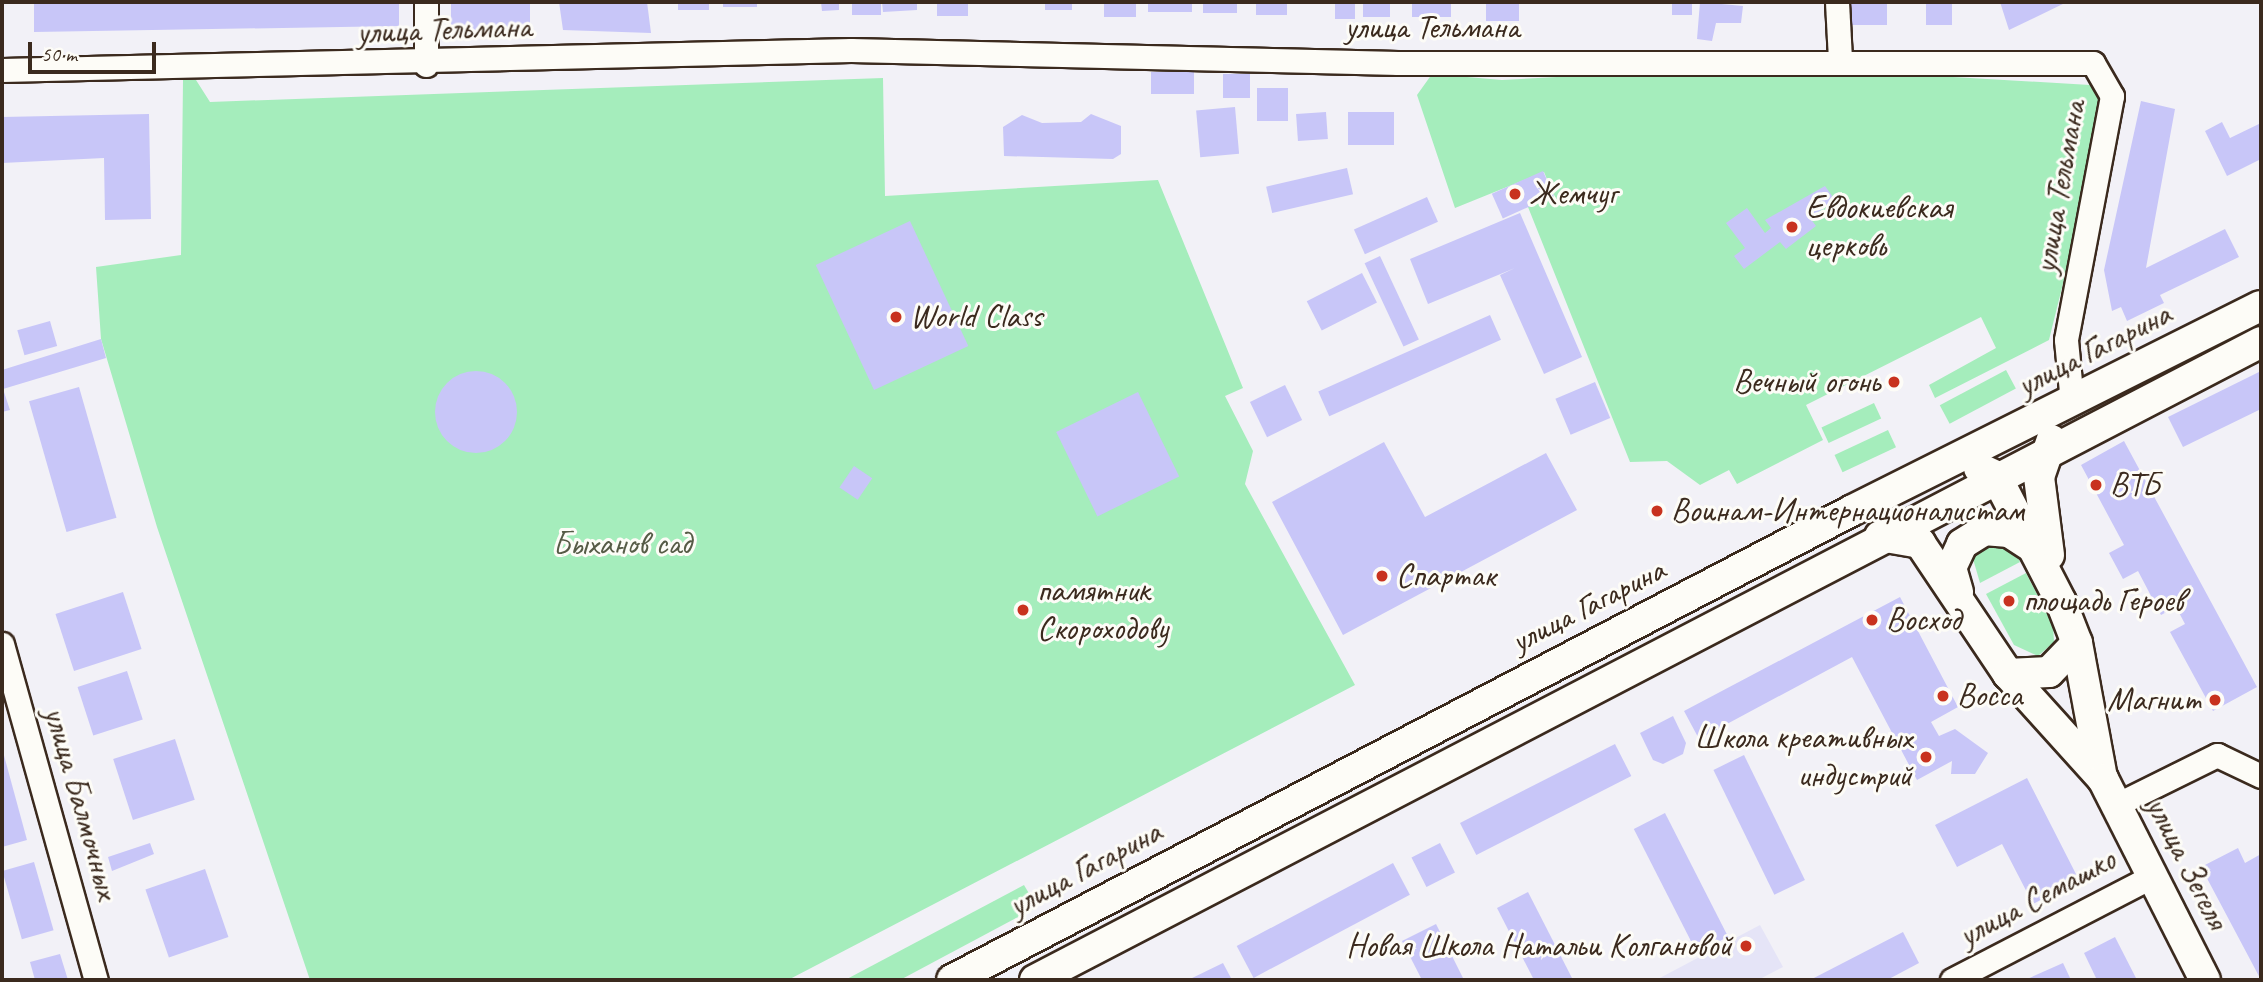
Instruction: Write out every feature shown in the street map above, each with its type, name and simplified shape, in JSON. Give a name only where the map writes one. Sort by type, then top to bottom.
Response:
[{"type":"main road","name":"улица Гагарина","points":[[952,980],[1942,465],[2261,306]]},
{"type":"main road","name":"улица Гагарина","points":[[1035,980],[1880,536],[2261,342]]},
{"type":"main road","points":[[2061,602],[2039,516],[2046,451],[2072,402]]},
{"type":"main road","points":[[1942,465],[1973,466],[1996,476],[2061,602],[2077,643],[2103,779]]},
{"type":"main road","points":[[1958,592],[1951,568],[1962,544],[1984,530],[2009,532],[2032,547]]},
{"type":"main road","points":[[1880,536],[1920,543],[1958,592],[2008,674],[2103,779]]},
{"type":"main road","points":[[2008,674],[2049,672],[2077,643]]},
{"type":"main road","name":"улица Зегеля","points":[[2103,779],[2205,980]]},
{"type":"street","points":[[426,2],[426,65]]},
{"type":"street","points":[[1837,2],[1840,60]]},
{"type":"street","name":"улица Тельмана","points":[[2,70],[426,65],[851,50],[1398,63],[1840,60],[2093,63],[2112,96],[2066,340],[2072,402]]},
{"type":"street","name":"улица Балмочных","points":[[2,644],[96,980]]},
{"type":"street","points":[[2116,805],[2217,755],[2261,776]]},
{"type":"street","name":"улица Семашко","points":[[1952,980],[2152,876]]},
{"type":"shaded area","name":"Новая Школа Натальи Колгановой","points":[[1760,925],[1783,967],[1758,980],[1656,980]]},
{"type":"green space","points":[[1764,66],[2090,85],[2109,98],[2049,340],[1935,398],[1929,385],[1996,348],[1981,317],[1806,405],[1823,440],[1737,484],[1729,470],[1700,485],[1667,461],[1630,462],[1528,207],[1554,196],[1544,172],[1455,208],[1417,95],[1432,74],[1502,80]]},
{"type":"green space","name":"Быханов сад","points":[[883,78],[885,196],[1158,180],[1243,388],[1225,396],[1253,451],[1245,484],[1355,685],[788,980],[310,980],[157,527],[101,339],[96,267],[181,255],[183,80],[196,80],[210,102]]},
{"type":"green space","points":[[2006,370],[2016,389],[1950,424],[1940,405]]},
{"type":"green space","points":[[1874,403],[1881,418],[1829,443],[1821,428]]},
{"type":"green space","points":[[1888,430],[1896,447],[1843,472],[1835,455]]},
{"type":"green space","points":[[1978,541],[2013,548],[2020,562],[1980,583],[1971,552]]},
{"type":"green space","points":[[2026,573],[2053,625],[2054,642],[2038,656],[2014,645],[1986,594]]},
{"type":"green space","points":[[1024,885],[1037,907],[900,980],[845,980]]},
{"type":"building","points":[[34,2],[399,2],[399,26],[34,32]]},
{"type":"building","points":[[451,2],[530,2],[530,35],[451,35]]},
{"type":"building","points":[[559,2],[647,2],[651,33],[563,30]]},
{"type":"building","points":[[678,2],[709,2],[709,10],[678,10]]},
{"type":"building","points":[[723,2],[757,2],[757,7],[723,7]]},
{"type":"building","points":[[821,2],[839,2],[839,10],[822,11]]},
{"type":"building","points":[[852,2],[881,2],[881,15],[852,15]]},
{"type":"building","points":[[882,2],[917,2],[917,10],[883,12]]},
{"type":"building","points":[[937,2],[968,2],[968,16],[937,16]]},
{"type":"building","points":[[1045,2],[1072,2],[1072,10],[1045,10]]},
{"type":"building","points":[[1104,2],[1136,2],[1136,17],[1104,17]]},
{"type":"building","points":[[1148,2],[1192,2],[1192,12],[1148,12]]},
{"type":"building","points":[[1203,2],[1237,2],[1237,13],[1203,13]]},
{"type":"building","points":[[1256,2],[1287,2],[1287,15],[1256,15]]},
{"type":"building","points":[[1335,2],[1355,2],[1355,19],[1335,19]]},
{"type":"building","points":[[1363,2],[1390,2],[1390,17],[1363,17]]},
{"type":"building","points":[[1412,2],[1451,2],[1451,17],[1412,17]]},
{"type":"building","points":[[1486,2],[1519,2],[1519,21],[1486,21]]},
{"type":"building","points":[[1672,2],[1692,2],[1692,15],[1672,15]]},
{"type":"building","points":[[1700,2],[1743,6],[1741,23],[1716,23],[1712,41],[1697,39]]},
{"type":"building","points":[[1851,2],[1887,2],[1887,25],[1851,25]]},
{"type":"building","points":[[1926,2],[1952,2],[1952,25],[1926,25]]},
{"type":"building","points":[[2000,2],[2067,2],[2009,30]]},
{"type":"building","points":[[1151,72],[1194,72],[1194,94],[1151,94]]},
{"type":"building","points":[[1223,74],[1250,74],[1250,98],[1223,98]]},
{"type":"building","points":[[1257,88],[1288,88],[1288,121],[1257,121]]},
{"type":"building","points":[[2141,101],[2175,109],[2146,268],[2225,229],[2239,257],[2160,295],[2164,303],[2127,321],[2121,307],[2112,311],[2104,270]]},
{"type":"building","points":[[1235,107],[1239,154],[1200,157],[1196,110]]},
{"type":"building","points":[[1326,112],[1328,139],[1298,141],[1296,114]]},
{"type":"building","points":[[1348,112],[1394,112],[1394,145],[1348,145]]},
{"type":"building","points":[[149,114],[151,219],[105,220],[104,158],[2,163],[2,117]]},
{"type":"building","points":[[1091,114],[1121,126],[1121,154],[1113,159],[1004,156],[1003,127],[1022,115],[1042,123],[1081,122]]},
{"type":"building","points":[[2222,122],[2230,138],[2261,123],[2261,159],[2227,176],[2205,131]]},
{"type":"building","points":[[1347,168],[1353,194],[1272,213],[1266,187]]},
{"type":"building","points":[[1543,171],[1554,196],[1503,218],[1492,194]]},
{"type":"building","name":"Евдокиевская церковь","points":[[1825,186],[1835,200],[1810,218],[1816,226],[1786,249],[1780,242],[1744,269],[1734,256],[1745,248],[1726,223],[1747,208],[1765,233],[1771,228],[1765,220]]},
{"type":"building","points":[[1427,197],[1438,222],[1365,254],[1354,230]]},
{"type":"building","points":[[1520,213],[1582,357],[1544,374],[1500,275],[1515,268],[1428,304],[1410,259]]},
{"type":"building","points":[[910,221],[968,346],[874,390],[816,265]]},
{"type":"building","points":[[1380,256],[1419,339],[1403,347],[1365,263]]},
{"type":"building","points":[[1362,273],[1377,302],[1322,331],[1307,301]]},
{"type":"building","points":[[1490,315],[1501,340],[1329,416],[1318,391]]},
{"type":"building","points":[[50,321],[57,346],[24,355],[17,330]]},
{"type":"building","points":[[101,339],[106,358],[3,389],[10,410],[2,412],[2,370]]},
{"type":"building","points":[[476,371],[492,374],[505,383],[514,396],[517,412],[514,428],[505,441],[492,450],[476,453],[460,450],[447,441],[438,428],[435,412],[438,396],[447,383],[460,374]]},
{"type":"building","points":[[2261,371],[2261,409],[2183,447],[2168,417]]},
{"type":"building","points":[[1595,382],[1610,418],[1571,435],[1555,399]]},
{"type":"building","points":[[1285,385],[1302,420],[1267,437],[1250,402]]},
{"type":"building","points":[[79,387],[116,518],[67,532],[29,401]]},
{"type":"building","points":[[1138,392],[1179,476],[1097,516],[1056,432]]},
{"type":"building","points":[[2124,441],[2257,687],[2213,711],[2170,632],[2185,624],[2176,607],[2161,615],[2138,571],[2123,579],[2109,553],[2124,545],[2081,465]]},
{"type":"building","name":"Спартак","points":[[1384,442],[1425,517],[1546,453],[1577,510],[1343,635],[1272,502]]},
{"type":"building","points":[[854,466],[872,478],[858,500],[839,488]]},
{"type":"building","points":[[123,592],[142,649],[74,671],[55,614]]},
{"type":"building","points":[[1900,597],[1958,707],[1931,722],[1939,736],[1955,729],[1988,753],[1975,774],[1951,774],[1952,761],[1917,780],[1852,657],[1699,739],[1684,711]]},
{"type":"building","points":[[127,671],[143,720],[93,736],[78,687]]},
{"type":"building","points":[[1673,716],[1686,743],[1683,754],[1663,764],[1653,760],[1640,733]]},
{"type":"building","points":[[175,739],[195,800],[133,820],[113,759]]},
{"type":"building","points":[[1615,744],[1631,776],[1476,855],[1460,823]]},
{"type":"building","points":[[2,748],[27,840],[2,847]]},
{"type":"building","points":[[1744,755],[1805,880],[1774,895],[1713,770]]},
{"type":"building","points":[[2027,778],[2079,880],[2033,904],[2002,844],[1957,867],[1935,825]]},
{"type":"building","points":[[1665,813],[1728,937],[1697,953],[1634,829]]},
{"type":"building","points":[[150,843],[154,854],[112,871],[108,857]]},
{"type":"building","points":[[1440,843],[1455,872],[1426,887],[1411,858]]},
{"type":"building","points":[[2238,848],[2245,863],[2261,854],[2261,980],[2201,867]]},
{"type":"building","points":[[34,862],[54,930],[22,939],[2,871]]},
{"type":"building","points":[[1393,863],[1410,895],[1254,978],[1237,946]]},
{"type":"building","points":[[205,869],[228,937],[169,958],[145,890]]},
{"type":"building","points":[[1528,892],[1573,980],[1534,980],[1497,908]]},
{"type":"building","points":[[1436,924],[1464,980],[1422,980],[1402,941]]},
{"type":"building","points":[[1903,932],[1919,963],[1887,980],[1810,980]]},
{"type":"building","points":[[2115,937],[2137,980],[2097,980],[2084,953]]},
{"type":"building","points":[[60,954],[68,980],[35,980],[30,962]]},
{"type":"building","points":[[1223,963],[1232,980],[1188,980]]},
{"type":"building","points":[[2063,963],[2071,980],[2025,980]]},
{"type":"place","name":"Жемчуг","points":[[1515,194]]},
{"type":"place","name":"Евдокиевская церковь","points":[[1792,227]]},
{"type":"place","name":"World Class","points":[[896,317]]},
{"type":"place","name":"Вечный огонь","points":[[1894,382]]},
{"type":"place","name":"ВТБ","points":[[2096,485]]},
{"type":"place","name":"Воинам-Интернационалистам","points":[[1657,511]]},
{"type":"place","name":"Спартак","points":[[1382,576]]},
{"type":"place","name":"площадь Героев","points":[[2009,601]]},
{"type":"place","name":"памятник Скороходову","points":[[1023,610]]},
{"type":"place","name":"Восход","points":[[1872,620]]},
{"type":"place","name":"Bocca","points":[[1943,696]]},
{"type":"place","name":"Магнит","points":[[2215,700]]},
{"type":"place","name":"Школа креативных индустрий","points":[[1926,757]]},
{"type":"place","name":"Новая Школа Натальи Колгановой","points":[[1746,946]]}]
